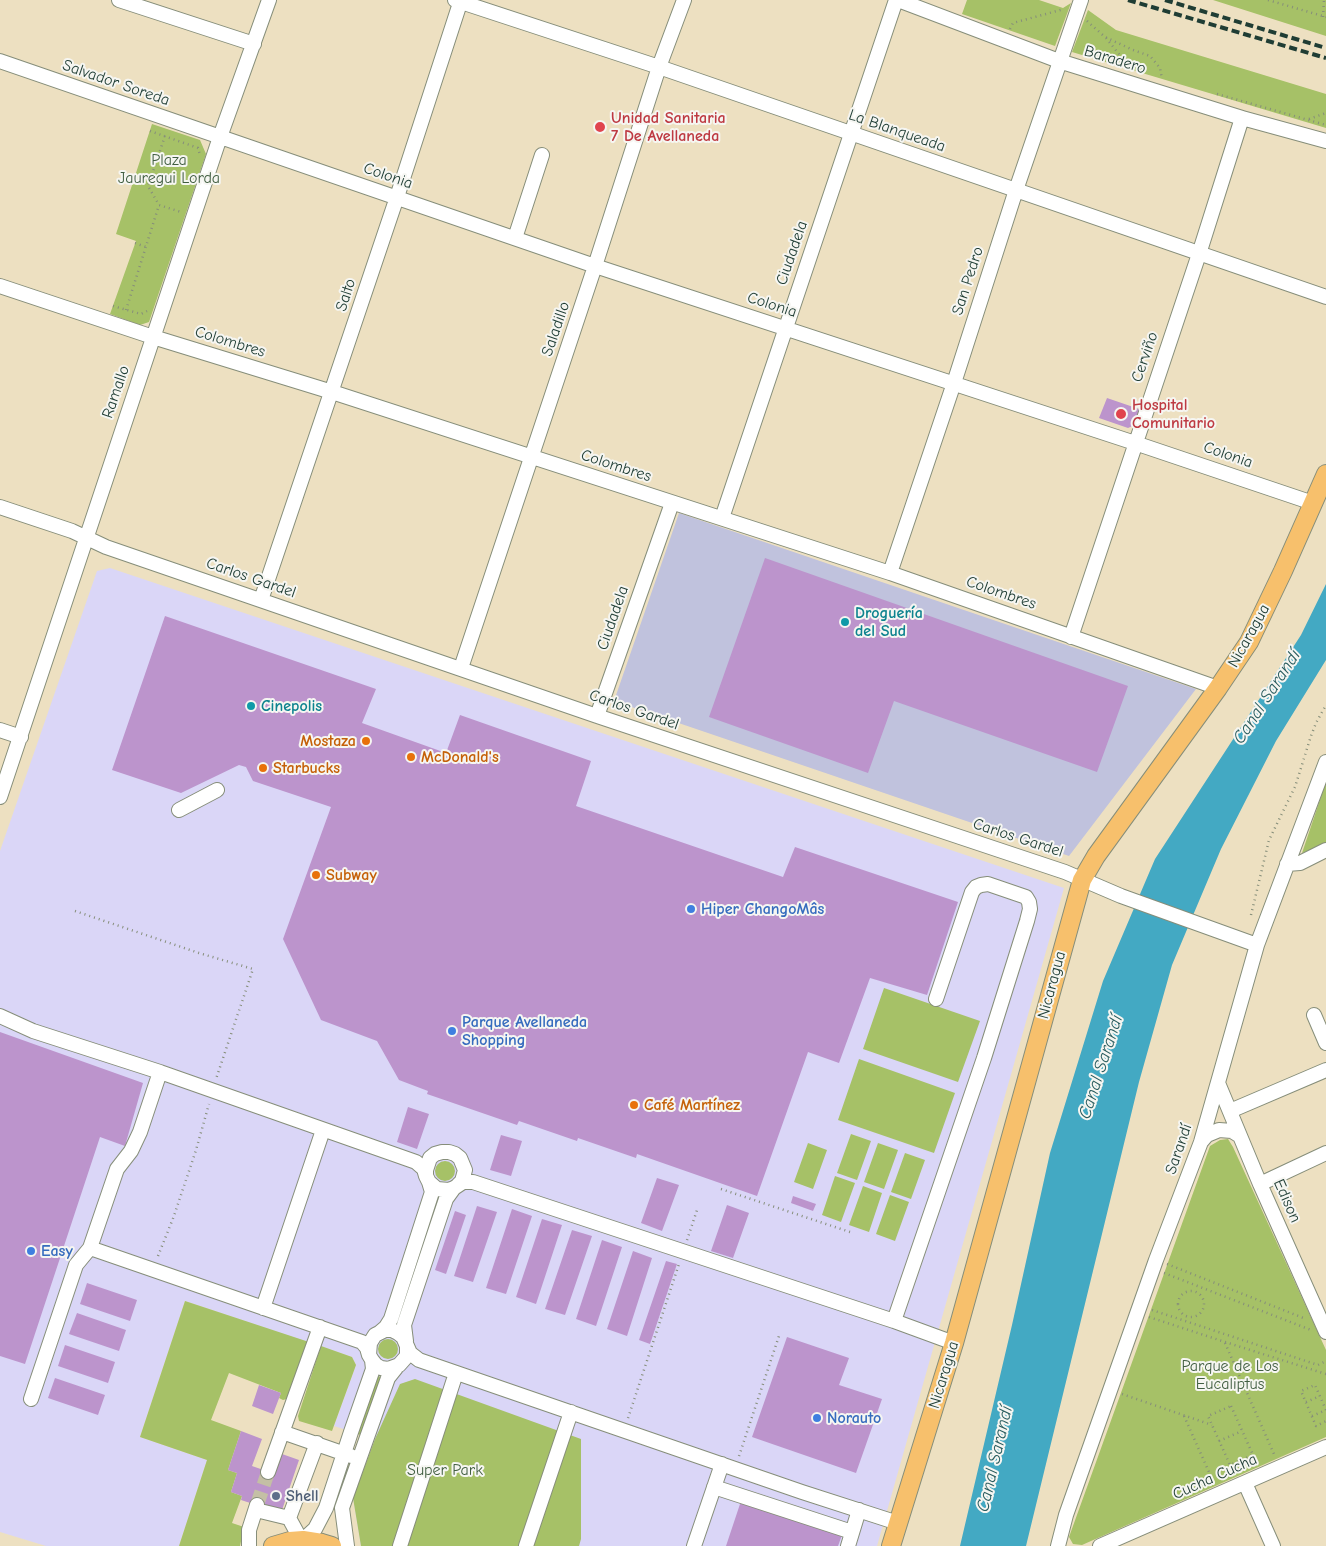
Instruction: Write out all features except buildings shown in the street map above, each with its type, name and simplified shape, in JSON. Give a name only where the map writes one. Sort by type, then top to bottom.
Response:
[{"type":"main road","name":"Nicaragua","points":[[891,1546],[954,1343],[1082,880],[1096,856],[1218,688],[1249,642],[1326,474]]},
{"type":"main road","points":[[272,1546],[302,1540],[332,1546]]},
{"type":"street","points":[[119,0],[254,44]]},
{"type":"street","name":"Ramallo","points":[[0,798],[220,137],[269,0]]},
{"type":"street","name":"Saladillo","points":[[461,668],[659,67],[684,0]]},
{"type":"street","name":"Baradero","points":[[897,0],[1059,61],[1162,86],[1242,118],[1326,141]]},
{"type":"street","name":"Ciudadela","points":[[722,518],[850,134],[897,0]]},
{"type":"street","name":"La Blanqueada","points":[[459,1],[659,67],[1326,297]]},
{"type":"street","name":"Salto","points":[[261,600],[397,198],[459,1]]},
{"type":"street","name":"San Pedro","points":[[890,573],[1079,5]]},
{"type":"street","name":"Salvador Soreda","points":[[0,61],[220,137]]},
{"type":"street","name":"Cerviño","points":[[1071,636],[1199,254],[1242,118]]},
{"type":"street","name":"Colonia","points":[[220,137],[595,266],[1135,442],[1313,503]]},
{"type":"street","points":[[515,238],[542,155]]},
{"type":"street","name":"Colombres","points":[[0,286],[153,337],[332,392],[890,573],[1218,688]]},
{"type":"street","name":"Ciudadela","points":[[597,716],[672,503]]},
{"type":"street","name":"Carlos Gardel","points":[[0,507],[86,537],[106,547],[597,716],[1065,872],[1121,896],[1257,945]]},
{"type":"street","points":[[0,730],[21,737]]},
{"type":"street","name":"Sarandí","points":[[1058,1546],[1066,1515],[1155,1264],[1201,1142],[1257,945],[1326,762]]},
{"type":"street","points":[[179,810],[217,790]]},
{"type":"street","points":[[1287,864],[1300,863],[1326,850]]},
{"type":"street","points":[[894,1321],[984,1058],[1027,921],[1030,909],[1026,897],[988,884],[981,884],[972,892],[936,999]]},
{"type":"street","points":[[1314,1015],[1326,1042]]},
{"type":"street","points":[[0,1016],[34,1031],[160,1072],[416,1162],[424,1169],[428,1179],[437,1189],[443,1190],[456,1187]]},
{"type":"street","points":[[1230,1111],[1326,1070]]},
{"type":"street","points":[[31,1399],[76,1266],[90,1248],[116,1169],[131,1151],[140,1132],[160,1072]]},
{"type":"street","name":"Edison","points":[[1218,1083],[1319,1331]]},
{"type":"street","points":[[263,1308],[323,1130]]},
{"type":"street","points":[[1201,1142],[1207,1135],[1219,1130],[1232,1131],[1240,1136]]},
{"type":"street","points":[[416,1162],[436,1154],[449,1152],[455,1154],[460,1158],[469,1176],[683,1252],[894,1321],[954,1343]]},
{"type":"street","points":[[1260,1184],[1326,1153]]},
{"type":"street","points":[[249,1546],[249,1530],[256,1508],[289,1518],[302,1540],[315,1529],[321,1520],[373,1369],[370,1343],[386,1327],[391,1319],[432,1192],[426,1170],[430,1158]]},
{"type":"street","points":[[347,1546],[342,1508],[388,1378],[407,1356],[404,1325],[446,1199],[469,1176]]},
{"type":"street","points":[[90,1248],[362,1342],[376,1365],[381,1368],[388,1369],[410,1360],[419,1360]]},
{"type":"street","points":[[268,1472],[320,1327]]},
{"type":"street","points":[[362,1342],[385,1330],[398,1332],[407,1344],[410,1353],[419,1360],[898,1523]]},
{"type":"street","points":[[400,1546],[456,1373]]},
{"type":"street","points":[[526,1546],[571,1412]]},
{"type":"street","points":[[282,1432],[359,1459]]},
{"type":"street","points":[[289,1518],[317,1443]]},
{"type":"street","name":"Cucha Cucha","points":[[1100,1546],[1120,1542],[1218,1494],[1326,1447]]},
{"type":"street","points":[[694,1546],[722,1464]]},
{"type":"street","points":[[1244,1483],[1273,1546]]},
{"type":"street","points":[[714,1487],[850,1539],[859,1510]]},
{"type":"path","points":[[1268,0],[1325,17],[1324,0]]},
{"type":"path","points":[[1005,41],[1013,23],[1079,5],[1095,29],[1105,37],[1128,64],[1141,74],[1133,71]]},
{"type":"path","points":[[1002,25],[1010,28]]},
{"type":"path","points":[[1105,37],[1150,56],[1160,68],[1162,86]]},
{"type":"path","points":[[1155,77],[1162,86]]},
{"type":"path","points":[[1217,94],[1326,125]]},
{"type":"path","points":[[1298,133],[1308,119],[1326,113]]},
{"type":"path","points":[[150,131],[198,148],[200,159]]},
{"type":"path","points":[[165,136],[148,186],[159,205],[182,212]]},
{"type":"path","points":[[126,310],[159,205]]},
{"type":"path","points":[[135,243],[146,247]]},
{"type":"path","points":[[113,306],[141,314],[148,310]]},
{"type":"path","points":[[1251,915],[1268,840],[1295,787],[1311,736],[1326,705]]},
{"type":"path","points":[[75,911],[208,956],[253,969],[212,1091],[196,1150],[174,1216],[158,1256]]},
{"type":"path","points":[[721,1188],[850,1232]]},
{"type":"path","points":[[621,1417],[627,1420],[698,1207]]},
{"type":"path","points":[[1155,1264],[1199,1286],[1319,1331]]},
{"type":"path","points":[[1155,1264],[1308,1320]]},
{"type":"path","points":[[1196,1292],[1199,1286]]},
{"type":"path","points":[[1186,1292],[1196,1292],[1204,1301],[1203,1310],[1197,1316],[1185,1316],[1179,1311],[1179,1298],[1186,1292]]},
{"type":"path","points":[[1139,1310],[1184,1321],[1318,1365],[1326,1362]]},
{"type":"path","points":[[1139,1310],[1225,1342],[1326,1374]]},
{"type":"path","points":[[1184,1321],[1185,1316]]},
{"type":"path","points":[[738,1459],[780,1333]]},
{"type":"path","points":[[1225,1342],[1281,1467]]},
{"type":"path","points":[[1312,1416],[1326,1410],[1315,1385],[1301,1392],[1316,1426],[1326,1421]]},
{"type":"path","points":[[1111,1390],[1212,1425]]},
{"type":"path","points":[[1306,1402],[1320,1396]]},
{"type":"path","points":[[1231,1406],[1242,1431],[1253,1455],[1230,1465],[1208,1416],[1231,1406]]},
{"type":"path","points":[[1184,1415],[1218,1494]]},
{"type":"path","points":[[1219,1441],[1242,1431]]},
{"type":"shaded area","points":[[679,513],[1196,689],[1069,856],[614,701]]},
{"type":"shaded area","points":[[110,568],[1064,888],[877,1546],[361,1546],[353,1498],[375,1439],[334,1426],[356,1365],[352,1357],[185,1301],[140,1437],[207,1460],[179,1546],[46,1546],[0,1532],[0,851],[97,571]]},
{"type":"green space","points":[[967,0],[1039,0],[1063,8],[1071,3],[1055,46],[962,14]]},
{"type":"green space","points":[[1213,0],[1326,0],[1326,36]]},
{"type":"green space","points":[[1088,10],[1116,30],[1326,94],[1326,128],[1072,52]]},
{"type":"green space","name":"Plaza Jauregui Lorda","points":[[152,124],[200,140],[206,154],[149,322],[140,325],[110,314],[136,241],[116,234]]},
{"type":"green space","points":[[1326,782],[1326,844],[1302,853]]},
{"type":"green space","points":[[884,988],[980,1021],[958,1082],[863,1049]]},
{"type":"green space","points":[[859,1059],[955,1093],[934,1153],[838,1120]]},
{"type":"green space","points":[[851,1134],[871,1141],[857,1180],[837,1173]]},
{"type":"green space","name":"Parque de Los Eucaliptus","points":[[1228,1139],[1326,1350],[1326,1437],[1082,1545],[1073,1544],[1069,1537],[1210,1146],[1220,1140]]},
{"type":"green space","points":[[808,1143],[827,1150],[813,1189],[794,1182]]},
{"type":"green space","points":[[878,1143],[898,1150],[884,1189],[864,1182]]},
{"type":"green space","points":[[905,1153],[925,1160],[911,1199],[891,1192]]},
{"type":"green space","points":[[445,1161],[452,1164],[455,1171],[452,1178],[445,1181],[438,1178],[435,1171],[438,1164]]},
{"type":"green space","points":[[835,1176],[855,1183],[841,1222],[822,1215]]},
{"type":"green space","points":[[863,1186],[882,1193],[869,1232],[849,1225]]},
{"type":"green space","points":[[890,1195],[909,1202],[895,1241],[876,1234]]},
{"type":"green space","points":[[185,1301],[309,1342],[290,1398],[283,1400],[279,1398],[281,1393],[229,1373],[211,1420],[241,1431],[228,1470],[237,1473],[231,1492],[242,1496],[232,1523],[244,1527],[240,1546],[179,1546],[207,1460],[140,1437]]},
{"type":"green space","points":[[388,1339],[395,1342],[398,1349],[395,1356],[388,1359],[381,1356],[378,1349],[381,1342]]},
{"type":"green space","points":[[321,1346],[352,1357],[356,1365],[332,1431],[299,1421],[298,1416]]},
{"type":"green space","points":[[378,1376],[382,1377],[361,1435],[357,1434]]},
{"type":"green space","name":"Super Park","points":[[415,1379],[581,1439],[581,1539],[579,1546],[361,1546],[353,1498],[375,1439],[400,1384]]},
{"type":"water","name":"Canal Sarandí","points":[[1326,584],[1326,660],[1276,741],[1221,849],[1172,965],[1139,1082],[1026,1546],[960,1546],[1050,1153],[1103,981],[1155,859],[1301,635]]},
{"type":"tunnel","points":[[257,1505],[268,1472]]},
{"type":"railway","points":[[1128,0],[1326,58]]},
{"type":"railway","points":[[1165,0],[1326,48]]},
{"type":"place","name":"Unidad Sanitaria 7 De Avellaneda","points":[[600,127]]},
{"type":"place","name":"Hospital Comunitario","points":[[1121,414]]},
{"type":"place","name":"Droguería del Sud","points":[[845,622]]},
{"type":"place","name":"Cinepolis","points":[[251,706]]},
{"type":"place","name":"Mostaza","points":[[366,741]]},
{"type":"place","name":"McDonald's","points":[[411,757]]},
{"type":"place","name":"Starbucks","points":[[263,768]]},
{"type":"place","name":"Subway","points":[[316,875]]},
{"type":"place","name":"Hiper ChangoMâs","points":[[691,909]]},
{"type":"place","name":"Parque Avellaneda Shopping","points":[[452,1031]]},
{"type":"place","name":"Café Martínez","points":[[634,1105]]},
{"type":"place","name":"Easy","points":[[31,1251]]},
{"type":"place","name":"Norauto","points":[[817,1418]]},
{"type":"place","name":"Shell","points":[[276,1496]]}]
